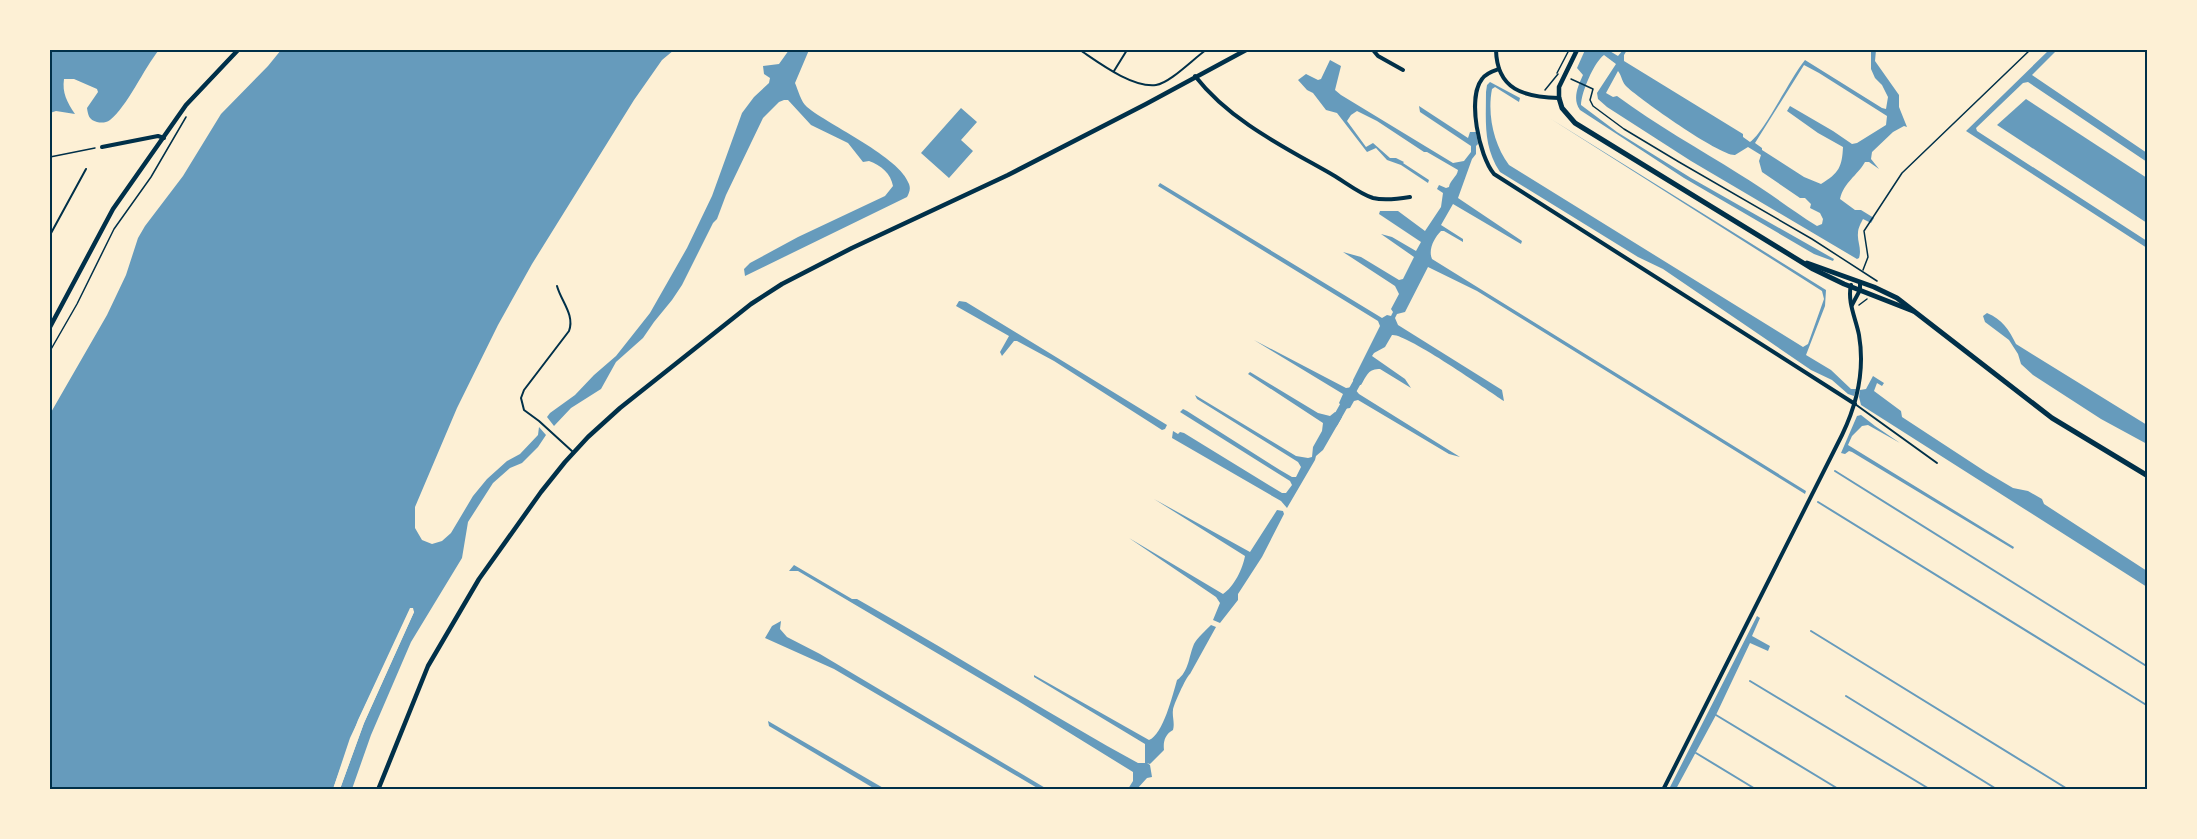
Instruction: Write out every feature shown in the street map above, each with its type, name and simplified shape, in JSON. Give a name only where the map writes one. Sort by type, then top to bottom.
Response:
[{"type":"main road","points":[[1559,98],[1562,108],[1575,123],[1823,275],[1914,310]]},
{"type":"main road","points":[[1803,262],[1890,294],[1914,310],[2052,418],[2148,476]]},
{"type":"street","points":[[50,327],[113,209],[186,105],[238,50]]},
{"type":"street","points":[[378,789],[418,688],[439,645],[479,579],[573,452],[620,408],[768,293],[852,248],[1008,175],[1146,104],[1232,52],[1246,50]]},
{"type":"street","points":[[1373,50],[1378,56],[1403,70]]},
{"type":"street","points":[[1496,50],[1499,69],[1506,81],[1525,94],[1559,98],[1560,87],[1578,50]]},
{"type":"street","points":[[1499,69],[1483,78],[1477,90],[1475,105],[1482,149],[1489,168],[1494,174],[1854,404]]},
{"type":"street","points":[[1194,76],[1219,102],[1242,121],[1373,198],[1396,200],[1410,197]]},
{"type":"street","points":[[102,147],[158,136],[164,138]]},
{"type":"street","points":[[1663,789],[1845,429],[1857,399],[1860,346],[1851,305],[1850,286],[1858,281],[1860,290],[1851,305]]},
{"type":"lane","points":[[1080,50],[1131,81],[1156,85],[1166,81],[1206,50]]},
{"type":"lane","points":[[1114,71],[1127,50]]},
{"type":"lane","points":[[50,235],[86,169]]},
{"type":"lane","points":[[557,286],[561,299],[570,312],[572,325],[524,390],[521,398],[524,410],[573,452]]},
{"type":"lane","points":[[1854,404],[1937,463]]},
{"type":"path","points":[[1557,73],[1569,50]]},
{"type":"path","points":[[1863,271],[1868,257],[1864,231],[1902,172],[2030,50]]},
{"type":"path","points":[[1579,83],[1593,89],[1590,100],[1593,106],[1624,129],[1812,238],[1877,280]]},
{"type":"path","points":[[50,351],[77,304],[114,229],[151,177],[177,131]]},
{"type":"path","points":[[50,157],[102,147]]},
{"type":"water","points":[[50,50],[159,50],[123,106],[110,120],[102,123],[94,121],[88,115],[87,108],[98,92],[97,89],[74,79],[64,79],[64,89],[75,114],[56,111],[50,113]]},
{"type":"water","points":[[281,50],[674,50],[662,60],[634,100],[532,264],[498,325],[457,408],[415,507],[415,528],[422,540],[432,544],[442,541],[451,533],[473,496],[487,479],[507,461],[520,454],[538,435],[539,427],[546,435],[522,463],[510,468],[493,483],[468,522],[462,558],[411,642],[371,735],[352,789],[340,789],[364,723],[414,612],[411,608],[350,738],[333,789],[50,790],[50,414],[107,315],[145,226],[183,176],[221,114]]},
{"type":"water","points":[[789,50],[809,50],[795,83],[805,105],[892,163],[909,184],[907,197],[745,276],[744,269],[750,263],[798,237],[885,196],[893,186],[888,174],[878,165],[869,161],[863,162],[848,143],[811,125],[788,100],[779,102],[763,118],[717,219],[672,300],[643,338],[616,362],[601,389],[571,408],[554,426],[547,417],[550,413],[575,395],[616,356],[650,313],[687,248],[712,196],[742,113],[769,83],[770,78],[764,74],[763,66],[779,64]]},
{"type":"water","points":[[1585,50],[1608,50],[1618,56],[1623,50],[1627,50],[1624,61],[1743,134],[1743,137],[1750,142],[1756,137],[1805,60],[1886,109],[1888,97],[1871,69],[1871,50],[1876,50],[1875,61],[1899,95],[1899,107],[1907,127],[1904,126],[1893,132],[1872,152],[1871,159],[1879,169],[1865,162],[1842,193],[1840,199],[1855,210],[1861,210],[1874,218],[1871,223],[1863,219],[1859,227],[1859,258],[1857,259],[1691,161],[1607,107],[1598,99],[1597,93],[1616,64],[1604,55],[1589,78],[1581,105],[1617,132],[1691,178],[1834,259],[1833,261],[1814,254],[1684,178],[1580,110],[1576,97],[1583,75],[1577,68]],"holes":[[[1804,65],[1887,116],[1886,125],[1852,144],[1790,106],[1787,111],[1843,147],[1842,160],[1838,169],[1821,184],[1804,177],[1755,143]],[[1618,71],[1625,85],[1635,94],[1714,147],[1735,155],[1748,147],[1761,155],[1759,161],[1762,172],[1800,198],[1805,198],[1811,204],[1810,208],[1820,213],[1823,219],[1822,224],[1817,226],[1759,186],[1662,127],[1617,96],[1613,97],[1606,93]]]},
{"type":"water","points":[[2049,50],[2057,50],[2032,75],[2147,153],[2147,162],[2028,82],[2023,83],[1976,128],[1977,131],[2147,241],[2147,248],[1966,131]]},
{"type":"water","points":[[1330,60],[1341,66],[1335,90],[1453,163],[1464,161],[1471,152],[1471,146],[1420,112],[1419,106],[1468,138],[1470,132],[1476,132],[1478,144],[1476,154],[1472,159],[1458,198],[1522,241],[1521,244],[1453,204],[1441,225],[1463,239],[1463,242],[1441,231],[1432,244],[1432,259],[1806,491],[1805,494],[1477,291],[1428,267],[1405,312],[1397,314],[1395,318],[1398,325],[1502,390],[1504,401],[1429,352],[1392,335],[1385,347],[1372,356],[1405,379],[1411,388],[1380,369],[1370,372],[1361,385],[1355,384],[1353,380],[1380,326],[1378,321],[1158,186],[1160,183],[1382,318],[1387,315],[1391,316],[1393,312],[1391,309],[1399,294],[1395,286],[1343,252],[1361,257],[1399,280],[1403,279],[1414,257],[1381,234],[1392,237],[1416,251],[1421,242],[1379,214],[1380,211],[1398,211],[1425,231],[1441,207],[1443,193],[1437,189],[1439,185],[1449,187],[1458,170],[1357,111],[1347,121],[1366,147],[1373,143],[1390,158],[1404,162],[1429,180],[1428,183],[1401,165],[1387,160],[1376,148],[1367,152],[1337,113],[1326,110],[1313,93],[1298,80],[1306,74],[1318,80],[1321,79]]},
{"type":"water","points":[[1490,82],[1520,98],[1519,102],[1495,87],[1492,89],[1490,109],[1493,129],[1499,148],[1509,165],[1803,347],[1808,344],[1824,299],[1822,291],[1551,119],[1826,290],[1825,306],[1806,355],[1831,370],[1851,389],[1856,389],[1854,396],[1848,394],[1832,380],[1811,370],[1663,269],[1638,257],[1500,172],[1491,153],[1487,134],[1486,92]]},
{"type":"water","points":[[2026,99],[2147,178],[2147,223],[1997,125]]},
{"type":"water","points":[[961,108],[977,122],[961,140],[973,151],[949,178],[921,153]]},
{"type":"water","points":[[959,301],[966,302],[1167,425],[1165,429],[1162,430],[1054,361],[1017,341],[1014,341],[1002,356],[1000,352],[1009,336],[956,306]]},
{"type":"water","points":[[1987,313],[2005,325],[2016,344],[2147,425],[2147,444],[2101,419],[2033,375],[2021,364],[2009,340],[1985,322],[1983,316]]},
{"type":"water","points":[[1254,340],[1346,388],[1353,387],[1359,394],[1460,457],[1449,454],[1358,400],[1354,401],[1350,408],[1344,409],[1339,403],[1343,394]]},
{"type":"water","points":[[1250,372],[1318,413],[1330,416],[1335,412],[1342,417],[1323,450],[1316,456],[1287,508],[1281,501],[1172,438],[1173,431],[1178,434],[1184,433],[1282,493],[1286,493],[1292,485],[1290,481],[1180,412],[1183,409],[1187,411],[1280,470],[1296,477],[1301,467],[1298,462],[1197,399],[1195,395],[1296,456],[1312,457],[1313,447],[1322,431],[1323,423],[1248,374]]},
{"type":"water","points":[[1873,376],[1884,383],[1882,386],[1877,383],[1874,391],[1901,411],[1902,417],[2013,488],[2028,491],[2042,499],[2044,504],[2147,571],[2147,587],[1861,405],[1860,390],[1866,389]]},
{"type":"water","points":[[1861,415],[1900,443],[1868,425],[1862,426],[1852,436],[1848,445],[2014,547],[2013,549],[1852,452],[1841,453],[1857,416]]},
{"type":"water","points":[[1154,499],[1250,552],[1277,510],[1283,511],[1284,514],[1262,557],[1238,594],[1238,600],[1220,623],[1213,620],[1220,603],[1216,597],[1129,538],[1223,594],[1237,577],[1245,556]]},
{"type":"water","points":[[794,565],[892,619],[1138,763],[1145,763],[1145,744],[1034,675],[1149,740],[1154,737],[1163,723],[1177,680],[1186,668],[1194,644],[1211,625],[1216,627],[1177,698],[1173,710],[1173,730],[1165,738],[1164,750],[1150,764],[1147,763],[1150,765],[1152,777],[1147,778],[1137,789],[1128,789],[1133,781],[1133,772],[798,571],[789,571]]},
{"type":"water","points":[[1757,616],[1760,618],[1752,636],[1770,646],[1768,651],[1750,643],[1716,715],[1676,789],[1669,789]]},
{"type":"water","points":[[781,621],[780,629],[787,637],[820,654],[1047,789],[1039,789],[834,669],[765,638],[772,626]]},
{"type":"water","points":[[768,721],[885,789],[875,789],[769,726]]},
{"type":"pier","points":[[410,608],[413,608],[414,612],[364,723],[340,789],[337,789],[354,739],[411,611],[353,739],[336,790],[333,789],[358,720]]},
{"type":"waterway","points":[[1334,423],[1360,377]]},
{"type":"waterway","points":[[1835,471],[2148,667]]},
{"type":"waterway","points":[[1818,502],[2148,706]]},
{"type":"waterway","points":[[1811,631],[2069,790]]},
{"type":"waterway","points":[[1750,681],[1931,790]]},
{"type":"waterway","points":[[1846,696],[1998,790]]},
{"type":"waterway","points":[[1716,715],[1840,790]]},
{"type":"waterway","points":[[1696,753],[1757,790]]}]
